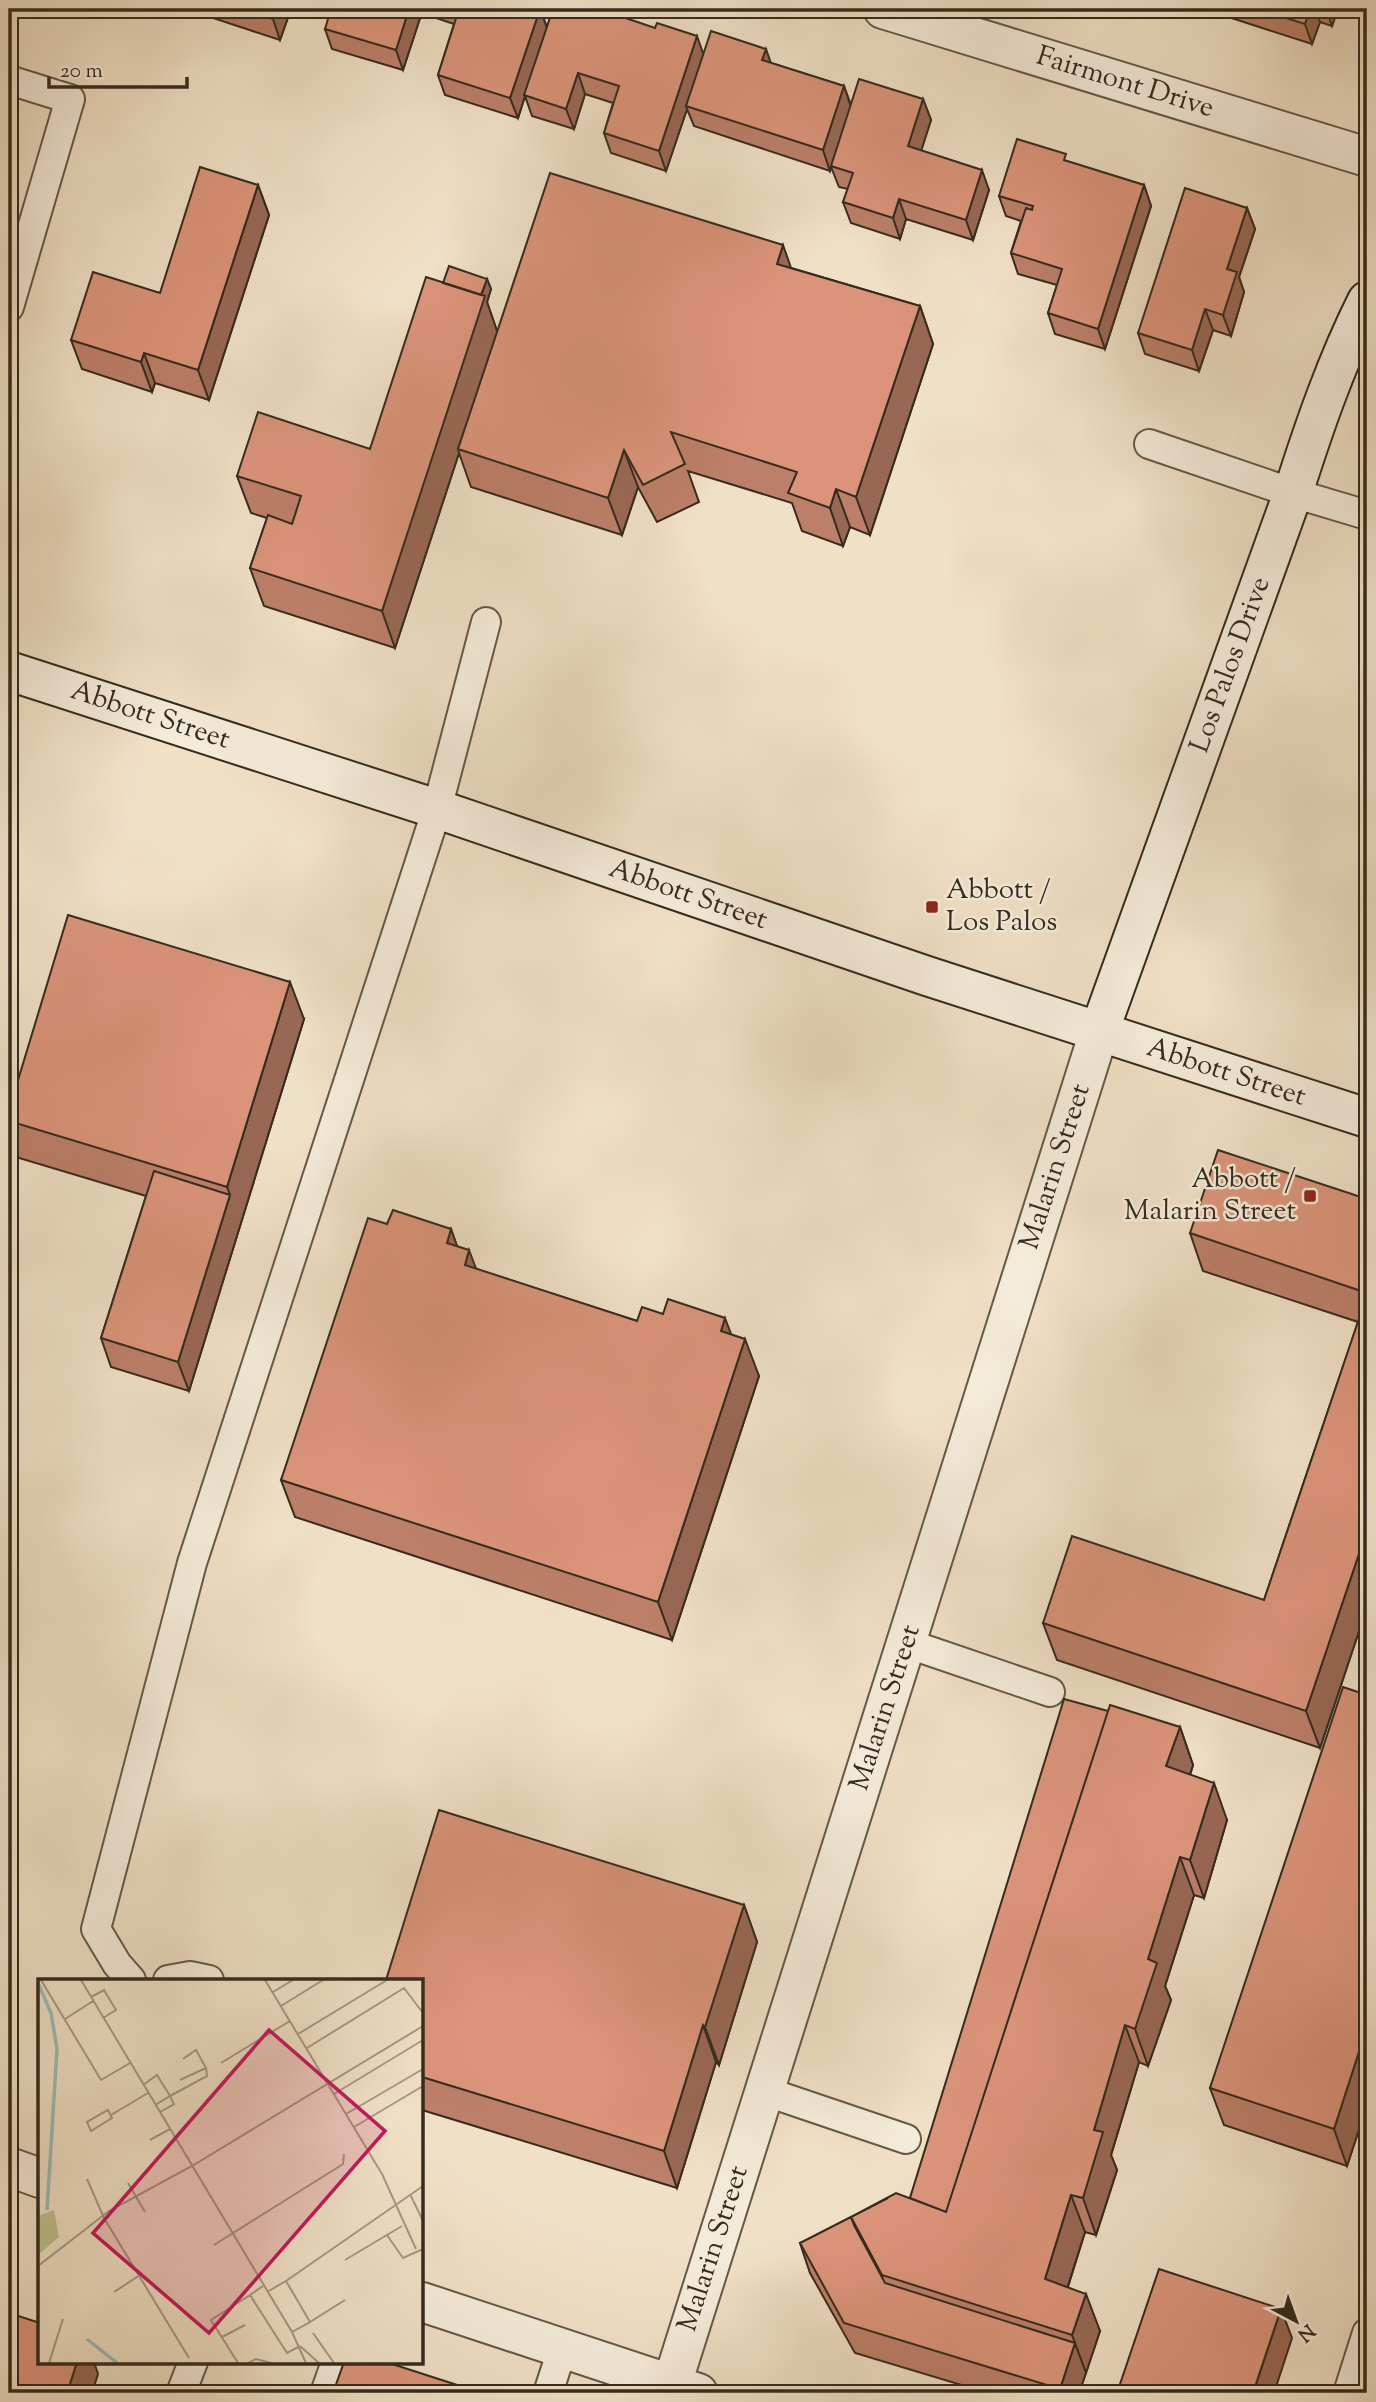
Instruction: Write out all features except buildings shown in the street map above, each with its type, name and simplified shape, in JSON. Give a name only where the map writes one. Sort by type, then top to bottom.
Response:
[{"type":"street","name":"Fairmont Drive","points":[[883,9],[1367,157]]},
{"type":"street","name":"Los Palos Drive","points":[[1099,1032],[1293,493],[1322,405],[1367,301]]},
{"type":"street","name":"Abbott Street","points":[[9,671],[437,809],[927,976],[1367,1118]]},
{"type":"street","name":"Malarin Street","points":[[680,2390],[764,2091],[1099,1032]]},
{"type":"street","points":[[9,2167],[38,2177]]},
{"type":"street","points":[[424,2303],[563,2347],[680,2390]]},
{"type":"lane","points":[[9,80],[70,99],[9,307]]},
{"type":"lane","points":[[1149,444],[1367,515]]},
{"type":"lane","points":[[130,1979],[117,1964],[96,1928],[192,1563],[437,809],[486,622]]},
{"type":"lane","points":[[906,1643],[1050,1692]]},
{"type":"lane","points":[[174,1979],[190,1976],[204,1979]]},
{"type":"lane","points":[[764,2091],[906,2139]]},
{"type":"lane","points":[[1348,2393],[1367,2333]]},
{"type":"lane","points":[[548,2393],[563,2347]]},
{"type":"lane","points":[[181,2393],[191,2364]]},
{"type":"lane","points":[[325,2393],[335,2364]]},
{"type":"place","name":"Abbott / Los Palos","points":[[932,907]]},
{"type":"place","name":"Abbott / Malarin Street","points":[[1310,1196]]}]
